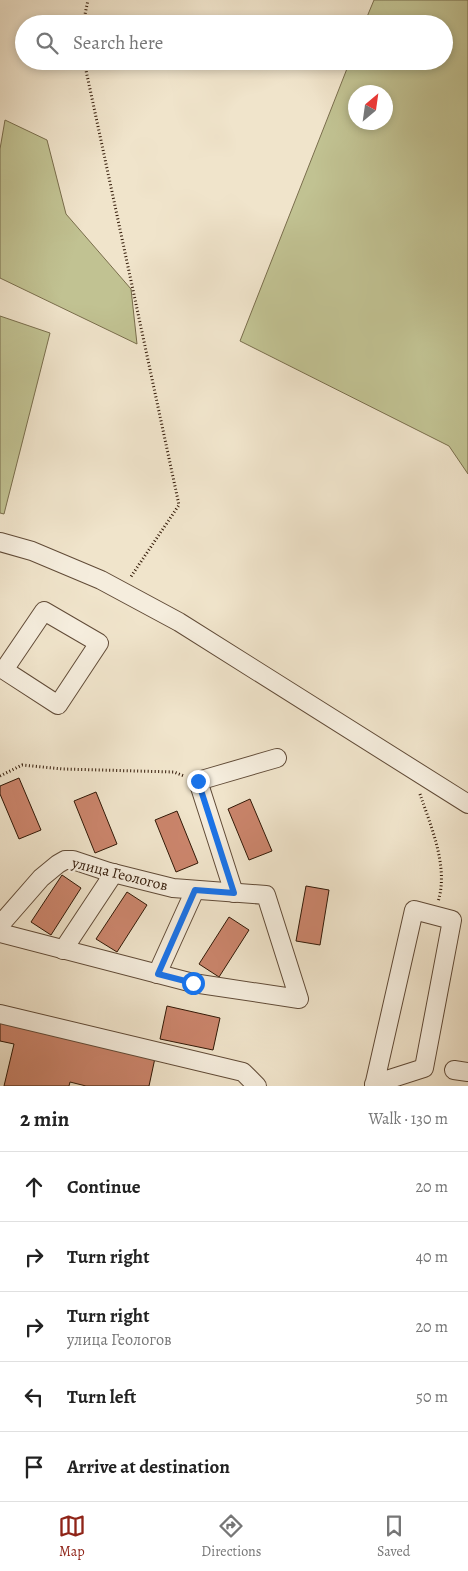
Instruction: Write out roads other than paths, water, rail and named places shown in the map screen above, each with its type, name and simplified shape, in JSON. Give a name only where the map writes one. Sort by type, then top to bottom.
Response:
[{"type":"street","points":[[0,542],[32,552],[101,580],[179,622],[468,804]]},
{"type":"street","points":[[44,611],[99,643],[58,705],[2,669],[44,611]]},
{"type":"street","points":[[234,893],[198,781],[277,758]]},
{"type":"street","name":"улица Геологов","points":[[0,925],[41,878],[65,860],[73,860],[173,888],[266,895],[299,998],[193,983],[158,974]]},
{"type":"street","points":[[63,950],[114,873]]},
{"type":"street","points":[[0,933],[158,974],[195,890]]},
{"type":"street","points":[[414,910],[452,920],[424,1068],[374,1085],[414,910]]},
{"type":"street","points":[[0,1014],[243,1072],[257,1086]]}]
